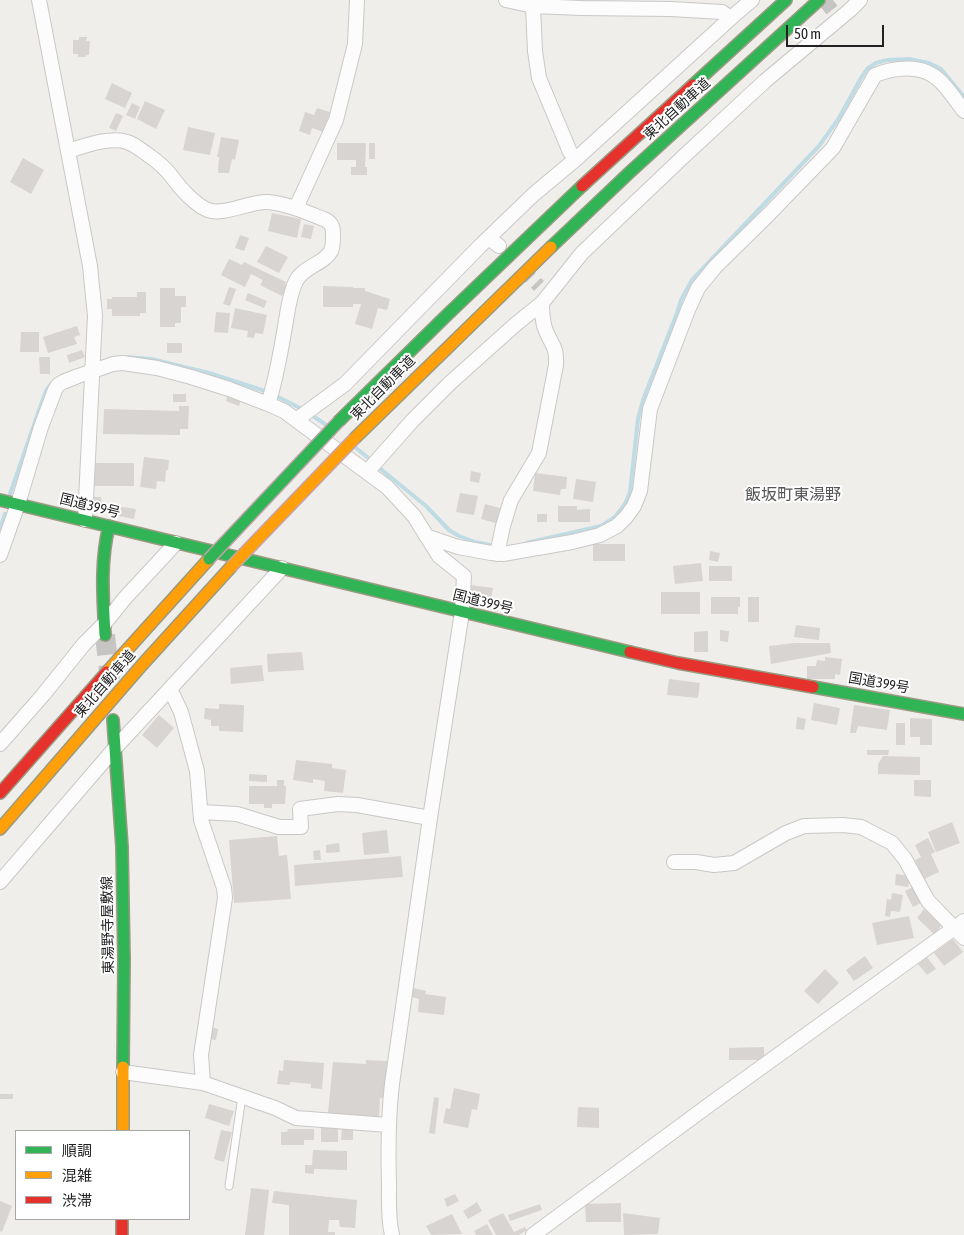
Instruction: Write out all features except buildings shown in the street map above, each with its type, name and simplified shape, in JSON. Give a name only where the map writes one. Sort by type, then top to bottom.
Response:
[{"type":"main road","name":"東北自動車道","points":[[0,793],[208,559],[339,421],[614,156],[786,0]]},
{"type":"main road","name":"東北自動車道","points":[[0,828],[142,665],[355,438],[562,236],[819,0]]},
{"type":"main road","name":"国道399号","points":[[0,500],[678,663],[964,714]]},
{"type":"main road","points":[[105,629],[103,551],[109,526]]},
{"type":"main road","name":"東湯野寺屋敷線","points":[[113,720],[122,847],[124,960],[123,1130]]},
{"type":"main road","points":[[122,1220],[122,1235]]},
{"type":"street","points":[[38,0],[90,266],[94,316],[85,520]]},
{"type":"street","points":[[296,208],[336,120],[355,44],[356,0]]},
{"type":"street","points":[[506,0],[582,8],[671,9],[722,12],[730,18]]},
{"type":"street","points":[[304,415],[345,384],[494,242],[534,194],[576,159],[752,0]]},
{"type":"street","points":[[372,466],[412,420],[516,324],[582,253],[836,14],[860,0]]},
{"type":"street","points":[[534,3],[535,51],[539,78],[570,152],[576,159]]},
{"type":"street","points":[[426,536],[458,547],[498,548],[503,554],[600,535],[617,526],[634,506],[640,491],[650,410],[698,288],[715,267],[833,148],[875,75],[898,69],[928,72],[948,89],[964,111]]},
{"type":"street","points":[[68,151],[101,142],[115,140],[128,142],[164,166],[179,186],[198,204],[208,210],[218,212],[269,202],[296,208],[330,223],[333,228],[331,252],[303,272],[296,280],[290,297],[270,397]]},
{"type":"street","points":[[498,548],[511,500],[539,453],[556,365],[557,354],[542,318],[543,294]]},
{"type":"street","points":[[0,555],[18,504],[41,427],[58,385],[92,364],[123,363],[157,368],[229,389],[270,397],[284,411],[304,415],[372,466],[387,487],[414,516],[438,556],[464,576],[462,612],[430,818],[397,1047],[388,1125],[389,1223],[392,1235]]},
{"type":"street","points":[[0,744],[84,644],[105,629],[125,598],[176,543]]},
{"type":"street","points":[[0,882],[115,748],[282,568]]},
{"type":"street","points":[[170,689],[181,712],[197,771],[205,831],[224,888],[225,898],[201,1055],[203,1083]]},
{"type":"street","points":[[201,812],[238,814],[279,827],[301,827],[300,809],[338,804],[430,818]]},
{"type":"street","points":[[674,862],[696,862],[714,865],[734,863],[804,826],[843,825],[862,828],[892,842],[905,859],[928,901],[959,924],[964,938]]},
{"type":"street","points":[[540,1233],[709,1105],[959,924]]},
{"type":"street","points":[[123,1072],[203,1083],[276,1108],[296,1118],[388,1125]]},
{"type":"lane","points":[[229,1186],[242,1096]]},
{"type":"waterway","points":[[526,543],[601,526],[615,517],[625,504],[630,492],[638,419],[643,400],[681,300],[692,280],[819,146],[839,118],[867,69],[876,63],[887,60],[909,59],[929,63],[941,69],[964,97]]},
{"type":"waterway","points":[[127,357],[151,359],[209,373],[268,392]]},
{"type":"waterway","points":[[10,494],[43,399],[51,384]]},
{"type":"waterway","points":[[274,395],[304,410]]},
{"type":"waterway","points":[[310,414],[325,424]]},
{"type":"waterway","points":[[356,448],[372,461]]},
{"type":"waterway","points":[[377,466],[426,506],[449,530],[475,542],[495,546]]},
{"type":"waterway","points":[[0,528],[5,514]]},
{"type":"tunnel","points":[[824,0],[832,10]]},
{"type":"tunnel","points":[[521,268],[539,286]]},
{"type":"tunnel","points":[[105,635],[110,680]]},
{"type":"traffic: fast","points":[[693,85],[786,0]]},
{"type":"traffic: fast","points":[[551,247],[630,172],[819,0]]},
{"type":"traffic: fast","points":[[339,421],[582,186]]},
{"type":"traffic: fast","points":[[209,559],[339,421]]},
{"type":"traffic: fast","points":[[0,500],[630,652]]},
{"type":"traffic: fast","points":[[105,635],[103,567],[109,526]]},
{"type":"traffic: fast","points":[[813,687],[964,714]]},
{"type":"traffic: fast","points":[[113,720],[122,847],[123,1067]]},
{"type":"traffic: slow","points":[[355,438],[551,247]]},
{"type":"traffic: slow","points":[[231,567],[355,438]]},
{"type":"traffic: slow","points":[[107,672],[209,559]]},
{"type":"traffic: slow","points":[[0,829],[142,665],[231,567]]},
{"type":"traffic: slow","points":[[123,1067],[123,1130]]},
{"type":"traffic: jam","points":[[582,186],[693,85]]},
{"type":"traffic: jam","points":[[630,652],[678,663],[813,687]]},
{"type":"traffic: jam","points":[[0,793],[107,672]]},
{"type":"traffic: jam","points":[[122,1220],[122,1235]]},
{"type":"district","name":"飯坂町東湯野","points":[[793,495]]}]
